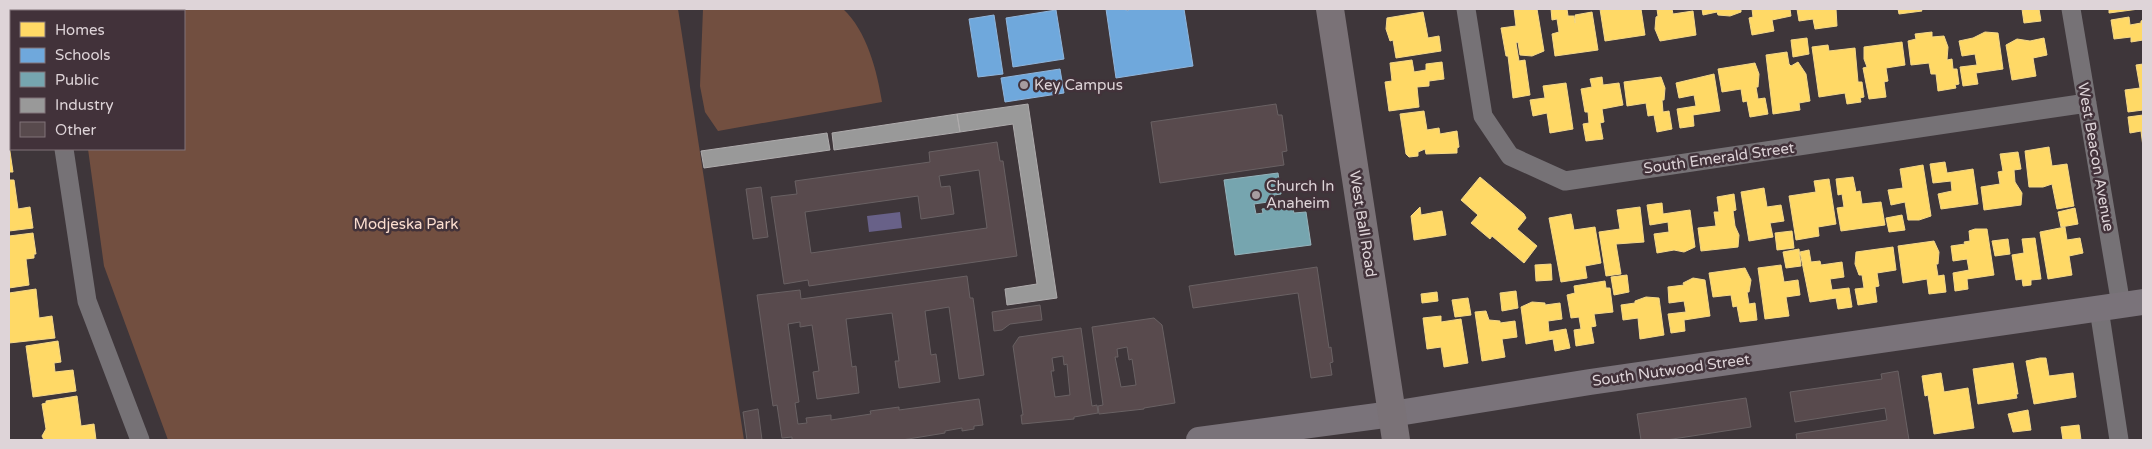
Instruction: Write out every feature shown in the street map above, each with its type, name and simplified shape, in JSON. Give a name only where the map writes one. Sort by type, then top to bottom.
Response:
[{"type":"main road","name":"West Ball Road","points":[[1330,9],[1396,440]]},
{"type":"street","name":"South Emerald Street","points":[[1466,9],[1483,116],[1510,156],[1565,181],[2087,103]]},
{"type":"street","name":"West Beacon Avenue","points":[[2071,9],[2121,305],[2119,440]]},
{"type":"street","points":[[64,150],[87,301],[140,440]]},
{"type":"street","name":"South Nutwood Street","points":[[1199,440],[1392,414],[1663,371],[2121,305]]},
{"type":"green space","name":"Modjeska Park","points":[[678,9],[744,440],[168,440],[104,266],[88,150],[185,150],[185,10],[68,10]]},
{"type":"green space","points":[[703,9],[843,9],[859,28],[865,40],[874,65],[882,102],[718,131],[705,112],[700,86]]},
{"type":"shaded area","points":[[900,212],[902,228],[869,232],[867,216]]},
{"type":"building: Homes","points":[[1514,9],[1537,9],[1544,51],[1532,56],[1520,55],[1518,42],[1516,43],[1519,61],[1525,60],[1530,95],[1513,98],[1508,56],[1506,56],[1501,28],[1516,26]]},
{"type":"building: Homes","points":[[1551,9],[1567,9],[1568,16],[1574,16],[1575,23],[1575,15],[1592,12],[1598,50],[1555,56],[1552,34],[1559,32],[1557,19],[1552,20]]},
{"type":"building: Homes","points":[[1600,9],[1641,9],[1645,35],[1605,41]]},
{"type":"building: Homes","points":[[1657,9],[1672,9],[1673,14],[1693,11],[1696,35],[1660,41],[1655,29],[1656,17],[1658,16]]},
{"type":"building: Homes","points":[[1702,9],[1741,9],[1741,12],[1730,16],[1718,15],[1717,12],[1703,15]]},
{"type":"building: Homes","points":[[1752,9],[1790,9],[1791,16],[1772,20],[1774,31],[1752,35],[1749,18],[1753,17]]},
{"type":"building: Homes","points":[[1797,9],[1836,9],[1837,26],[1815,29],[1813,19],[1799,21]]},
{"type":"building: Homes","points":[[1898,9],[1921,9],[1922,11],[1899,14]]},
{"type":"building: Homes","points":[[2022,9],[2039,9],[2041,21],[2024,23]]},
{"type":"building: Homes","points":[[2109,9],[2139,9],[2109,13]]},
{"type":"building: Homes","points":[[1423,12],[1428,38],[1439,36],[1441,51],[1396,58],[1393,40],[1390,41],[1386,29],[1387,18]]},
{"type":"building: Homes","points":[[2129,17],[2130,25],[2141,23],[2143,20],[2143,40],[2131,42],[2131,37],[2114,39],[2111,20]]},
{"type":"building: Homes","points":[[1932,32],[1932,37],[1944,36],[1948,47],[1947,60],[1952,59],[1953,69],[1957,69],[1959,84],[1955,85],[1956,88],[1938,91],[1936,74],[1931,74],[1929,63],[1911,65],[1908,41],[1916,39],[1915,34]]},
{"type":"building: Homes","points":[[1985,32],[1998,33],[2003,69],[1976,73],[1978,84],[1963,86],[1960,67],[1977,65],[1975,54],[1962,56],[1959,41],[1973,38]]},
{"type":"building: Homes","points":[[1807,38],[1809,54],[1793,57],[1791,40]]},
{"type":"building: Homes","points":[[2044,38],[2047,55],[2033,58],[2036,76],[2012,80],[2006,45],[2017,39],[2030,41]]},
{"type":"building: Homes","points":[[1902,42],[1905,65],[1886,68],[1888,81],[1884,82],[1886,97],[1869,99],[1863,68],[1867,67],[1864,59],[1864,47]]},
{"type":"building: Homes","points":[[1828,45],[1829,51],[1855,48],[1858,82],[1862,82],[1864,97],[1860,98],[1861,102],[1847,104],[1845,93],[1819,97],[1812,47]]},
{"type":"building: Homes","points":[[1787,52],[1789,64],[1791,66],[1798,62],[1806,74],[1810,101],[1799,103],[1800,110],[1773,114],[1766,55]]},
{"type":"building: Homes","points":[[1412,60],[1414,72],[1426,70],[1426,64],[1442,62],[1444,79],[1429,81],[1429,86],[1417,87],[1419,107],[1389,111],[1385,82],[1392,81],[1390,63]]},
{"type":"building: Homes","points":[[1755,63],[1759,74],[1758,87],[1756,87],[1758,99],[1765,98],[1768,114],[1750,117],[1747,101],[1743,102],[1741,89],[1722,92],[1718,69]]},
{"type":"building: Homes","points":[[2143,64],[2143,110],[2128,112],[2125,90],[2140,88],[2136,65]]},
{"type":"building: Homes","points":[[1714,74],[1720,111],[1693,115],[1694,126],[1680,128],[1677,109],[1696,106],[1694,95],[1679,98],[1676,83]]},
{"type":"building: Homes","points":[[1602,77],[1603,85],[1619,83],[1623,105],[1602,109],[1604,122],[1600,123],[1603,139],[1586,141],[1583,124],[1589,123],[1588,112],[1585,112],[1581,89],[1592,87],[1590,79]]},
{"type":"building: Homes","points":[[1661,77],[1665,88],[1664,100],[1662,100],[1663,112],[1669,111],[1672,129],[1657,132],[1654,115],[1648,116],[1646,103],[1627,106],[1624,82]]},
{"type":"building: Homes","points":[[1566,83],[1573,129],[1550,133],[1547,113],[1533,116],[1530,100],[1545,98],[1543,86]]},
{"type":"building: Homes","points":[[1424,111],[1427,130],[1439,128],[1440,134],[1457,131],[1459,147],[1457,148],[1457,153],[1426,154],[1425,149],[1418,152],[1418,156],[1409,157],[1406,154],[1400,114]]},
{"type":"building: Homes","points":[[2143,115],[2143,147],[2141,131],[2130,133],[2128,117]]},
{"type":"building: Homes","points":[[9,124],[10,124],[10,145]]},
{"type":"building: Homes","points":[[9,145],[13,172],[9,172]]},
{"type":"building: Homes","points":[[2049,147],[2052,166],[2067,164],[2074,206],[2057,209],[2052,184],[2043,187],[2029,187],[2025,151]]},
{"type":"building: Homes","points":[[2018,152],[2021,169],[2014,170],[2015,182],[2022,193],[2021,205],[1984,210],[1981,187],[2000,184],[1998,172],[2003,171],[2000,154]]},
{"type":"building: Homes","points":[[1945,162],[1947,173],[1973,169],[1978,204],[1941,209],[1938,194],[1952,191],[1951,181],[1933,183],[1930,164]]},
{"type":"building: Homes","points":[[1923,165],[1931,216],[1919,220],[1908,220],[1905,202],[1891,205],[1888,190],[1903,188],[1900,169]]},
{"type":"building: Homes","points":[[1480,177],[1524,214],[1526,218],[1517,229],[1537,246],[1524,263],[1492,236],[1490,239],[1471,223],[1478,215],[1461,200]]},
{"type":"building: Homes","points":[[1853,177],[1856,192],[1860,191],[1862,204],[1881,202],[1885,225],[1841,231],[1837,208],[1844,207],[1842,194],[1838,195],[1836,179]]},
{"type":"building: Homes","points":[[1829,179],[1836,224],[1818,227],[1819,236],[1796,240],[1789,196],[1816,192],[1814,181]]},
{"type":"building: Homes","points":[[9,180],[14,180],[18,209],[30,207],[33,228],[9,231]]},
{"type":"building: Homes","points":[[1764,188],[1767,207],[1781,205],[1784,221],[1770,223],[1773,237],[1749,241],[1741,192]]},
{"type":"building: Homes","points":[[1734,194],[1736,210],[1733,211],[1735,226],[1739,235],[1738,247],[1701,251],[1698,228],[1716,226],[1714,212],[1719,212],[1717,197]]},
{"type":"building: Homes","points":[[1662,203],[1663,214],[1690,210],[1695,247],[1684,252],[1674,250],[1657,253],[1654,234],[1669,232],[1668,222],[1650,225],[1647,205]]},
{"type":"building: Homes","points":[[1420,207],[1421,215],[1442,211],[1446,235],[1414,240],[1411,216]]},
{"type":"building: Homes","points":[[1640,207],[1644,242],[1616,244],[1621,274],[1606,276],[1599,232],[1620,229],[1617,210]]},
{"type":"building: Homes","points":[[2075,208],[2078,224],[2061,227],[2058,212]]},
{"type":"building: Homes","points":[[1571,214],[1574,230],[1595,227],[1601,263],[1585,266],[1587,278],[1561,282],[1549,218]]},
{"type":"building: Homes","points":[[1902,215],[1905,230],[1889,232],[1886,218]]},
{"type":"building: Homes","points":[[2065,227],[2067,240],[2080,238],[2083,253],[2069,256],[2072,275],[2048,279],[2040,232]]},
{"type":"building: Homes","points":[[1987,229],[1994,275],[1967,279],[1968,289],[1955,291],[1953,273],[1969,270],[1967,259],[1953,261],[1951,246],[1965,244],[1964,242],[1970,241],[1969,231]]},
{"type":"building: Homes","points":[[1792,231],[1794,248],[1777,250],[1775,233]]},
{"type":"building: Homes","points":[[33,233],[36,254],[34,254],[34,258],[26,259],[29,285],[9,288],[9,236]]},
{"type":"building: Homes","points":[[2035,238],[2041,279],[2031,280],[2031,285],[2023,286],[2022,279],[2016,280],[2012,255],[2024,253],[2022,239]]},
{"type":"building: Homes","points":[[2008,239],[2010,254],[1995,256],[1992,241]]},
{"type":"building: Homes","points":[[1934,241],[1939,252],[1938,264],[1936,264],[1938,276],[1944,275],[1946,292],[1929,294],[1927,279],[1903,283],[1898,246]]},
{"type":"building: Homes","points":[[1893,247],[1896,270],[1877,273],[1879,286],[1875,287],[1877,302],[1858,305],[1855,289],[1864,288],[1862,275],[1859,275],[1855,264],[1856,252]]},
{"type":"building: Homes","points":[[1799,249],[1801,266],[1786,268],[1783,252]]},
{"type":"building: Homes","points":[[1809,250],[1811,262],[1820,261],[1821,265],[1842,262],[1844,277],[1830,279],[1832,290],[1849,288],[1852,307],[1838,309],[1836,298],[1810,302],[1800,252]]},
{"type":"building: Homes","points":[[1551,264],[1552,280],[1536,281],[1535,265]]},
{"type":"building: Homes","points":[[1781,265],[1784,282],[1798,280],[1800,295],[1786,297],[1789,316],[1765,319],[1758,268]]},
{"type":"building: Homes","points":[[1745,268],[1751,280],[1749,292],[1747,292],[1749,304],[1755,303],[1757,320],[1740,322],[1737,306],[1733,307],[1731,295],[1713,297],[1709,273]]},
{"type":"building: Homes","points":[[1627,275],[1629,292],[1614,295],[1611,277]]},
{"type":"building: Homes","points":[[1693,278],[1705,280],[1710,316],[1684,320],[1685,331],[1671,333],[1668,314],[1686,312],[1684,301],[1669,303],[1668,287],[1684,285],[1683,283]]},
{"type":"building: Homes","points":[[1605,281],[1606,288],[1610,288],[1613,312],[1594,314],[1596,326],[1591,327],[1594,343],[1576,346],[1574,330],[1581,329],[1579,317],[1571,318],[1567,295],[1575,293],[1574,286]]},
{"type":"building: Homes","points":[[36,289],[39,318],[52,316],[55,338],[9,343],[9,293]]},
{"type":"building: Homes","points":[[1516,291],[1518,308],[1502,311],[1500,293]]},
{"type":"building: Homes","points":[[1437,292],[1438,301],[1422,303],[1421,294]]},
{"type":"building: Homes","points":[[1646,297],[1659,298],[1664,335],[1640,339],[1638,318],[1623,320],[1621,305],[1635,303],[1635,301]]},
{"type":"building: Homes","points":[[1468,298],[1471,315],[1455,317],[1452,300]]},
{"type":"building: Homes","points":[[1532,302],[1545,303],[1545,305],[1560,303],[1562,319],[1548,321],[1549,332],[1566,329],[1570,348],[1555,351],[1553,339],[1526,344],[1521,307]]},
{"type":"building: Homes","points":[[1486,311],[1489,320],[1500,321],[1500,323],[1515,321],[1517,337],[1502,339],[1505,357],[1482,361],[1475,312]]},
{"type":"building: Homes","points":[[1441,316],[1441,322],[1461,319],[1468,363],[1444,367],[1441,347],[1427,349],[1423,318]]},
{"type":"building: Homes","points":[[58,341],[61,362],[54,363],[55,372],[73,370],[76,391],[33,397],[26,346]]},
{"type":"building: Homes","points":[[2046,358],[2049,376],[2073,373],[2076,397],[2034,404],[2026,361]]},
{"type":"building: Homes","points":[[2013,363],[2017,398],[1978,404],[1973,369]]},
{"type":"building: Homes","points":[[1941,373],[1944,392],[1968,388],[1974,428],[1934,434],[1928,395],[1925,396],[1922,376]]},
{"type":"building: Homes","points":[[77,396],[81,426],[94,424],[96,440],[44,440],[42,436],[46,429],[42,404],[46,403],[46,401]]},
{"type":"building: Homes","points":[[2028,410],[2031,430],[2013,432],[2008,414]]},
{"type":"building: Homes","points":[[2079,425],[2081,440],[2063,440],[2061,427]]},
{"type":"building: Schools","points":[[1106,9],[1124,9],[1128,11],[1129,9],[1184,9],[1193,66],[1116,78]]},
{"type":"building: Schools","points":[[1056,10],[1064,59],[1013,67],[1006,18]]},
{"type":"building: Schools","points":[[994,15],[1003,74],[978,77],[969,19]]},
{"type":"building: Schools","points":[[1060,69],[1064,93],[1005,102],[1001,78]]},
{"type":"building: Public","points":[[1278,173],[1281,194],[1274,195],[1275,201],[1254,204],[1256,214],[1263,213],[1262,209],[1292,205],[1294,213],[1306,212],[1311,245],[1235,255],[1224,180]]},
{"type":"building: Industry","points":[[1028,104],[1057,298],[1007,305],[1005,289],[1037,284],[1013,124],[960,132],[957,114]]},
{"type":"building: Industry","points":[[957,114],[960,132],[834,150],[832,133]]},
{"type":"building: Industry","points":[[827,133],[830,150],[704,168],[701,151]]},
{"type":"building: Other","points":[[1276,104],[1278,115],[1282,115],[1287,151],[1282,152],[1284,165],[1160,183],[1151,122]]},
{"type":"building: Other","points":[[997,142],[1000,161],[1003,161],[1017,256],[809,286],[808,280],[784,284],[771,197],[797,194],[795,181],[930,162],[929,152]],"holes":[[[979,170],[987,228],[811,253],[805,212],[918,196],[921,219],[954,214],[950,186],[941,187],[939,176]]]},
{"type":"building: Other","points":[[761,187],[768,237],[753,239],[746,189]]},
{"type":"building: Other","points":[[1317,267],[1329,348],[1331,347],[1333,362],[1330,363],[1332,375],[1311,378],[1298,293],[1193,308],[1189,286]]},
{"type":"building: Other","points":[[967,276],[970,298],[973,298],[984,375],[959,379],[949,307],[925,311],[931,355],[936,354],[940,382],[899,388],[895,361],[899,361],[892,313],[846,319],[852,367],[856,366],[859,393],[817,399],[813,372],[819,371],[812,325],[800,327],[800,322],[788,324],[799,402],[795,403],[798,424],[807,423],[806,418],[831,415],[831,420],[871,414],[870,411],[899,407],[899,410],[979,399],[983,425],[974,426],[974,429],[962,431],[962,428],[945,431],[945,433],[902,440],[792,440],[792,437],[782,438],[777,405],[773,406],[757,295],[800,290],[801,299]]},
{"type":"building: Other","points":[[1040,305],[1042,320],[1010,324],[1002,330],[994,331],[992,312]]},
{"type":"building: Other","points":[[1154,318],[1162,325],[1175,403],[1099,414],[1098,406],[1103,405],[1092,327]],"holes":[[[1127,347],[1129,360],[1132,359],[1136,385],[1121,387],[1115,357],[1118,357],[1117,349]]]},
{"type":"building: Other","points":[[1081,328],[1092,406],[1097,405],[1098,413],[1074,417],[1074,419],[1022,424],[1021,415],[1023,415],[1013,346],[1019,337]],"holes":[[[1063,356],[1064,365],[1067,364],[1070,395],[1055,397],[1051,371],[1054,371],[1052,358]]]},
{"type":"building: Other","points":[[1898,371],[1909,440],[1797,440],[1796,434],[1887,420],[1885,408],[1795,422],[1790,392],[1882,379],[1881,374]]},
{"type":"building: Other","points":[[1746,398],[1751,427],[1666,440],[1641,440],[1637,414]]},
{"type":"building: Other","points":[[758,409],[762,440],[747,440],[743,412]]},
{"type":"place","name":"Key Campus","points":[[1024,85]]},
{"type":"place","name":"Church In Anaheim","points":[[1256,195]]}]
